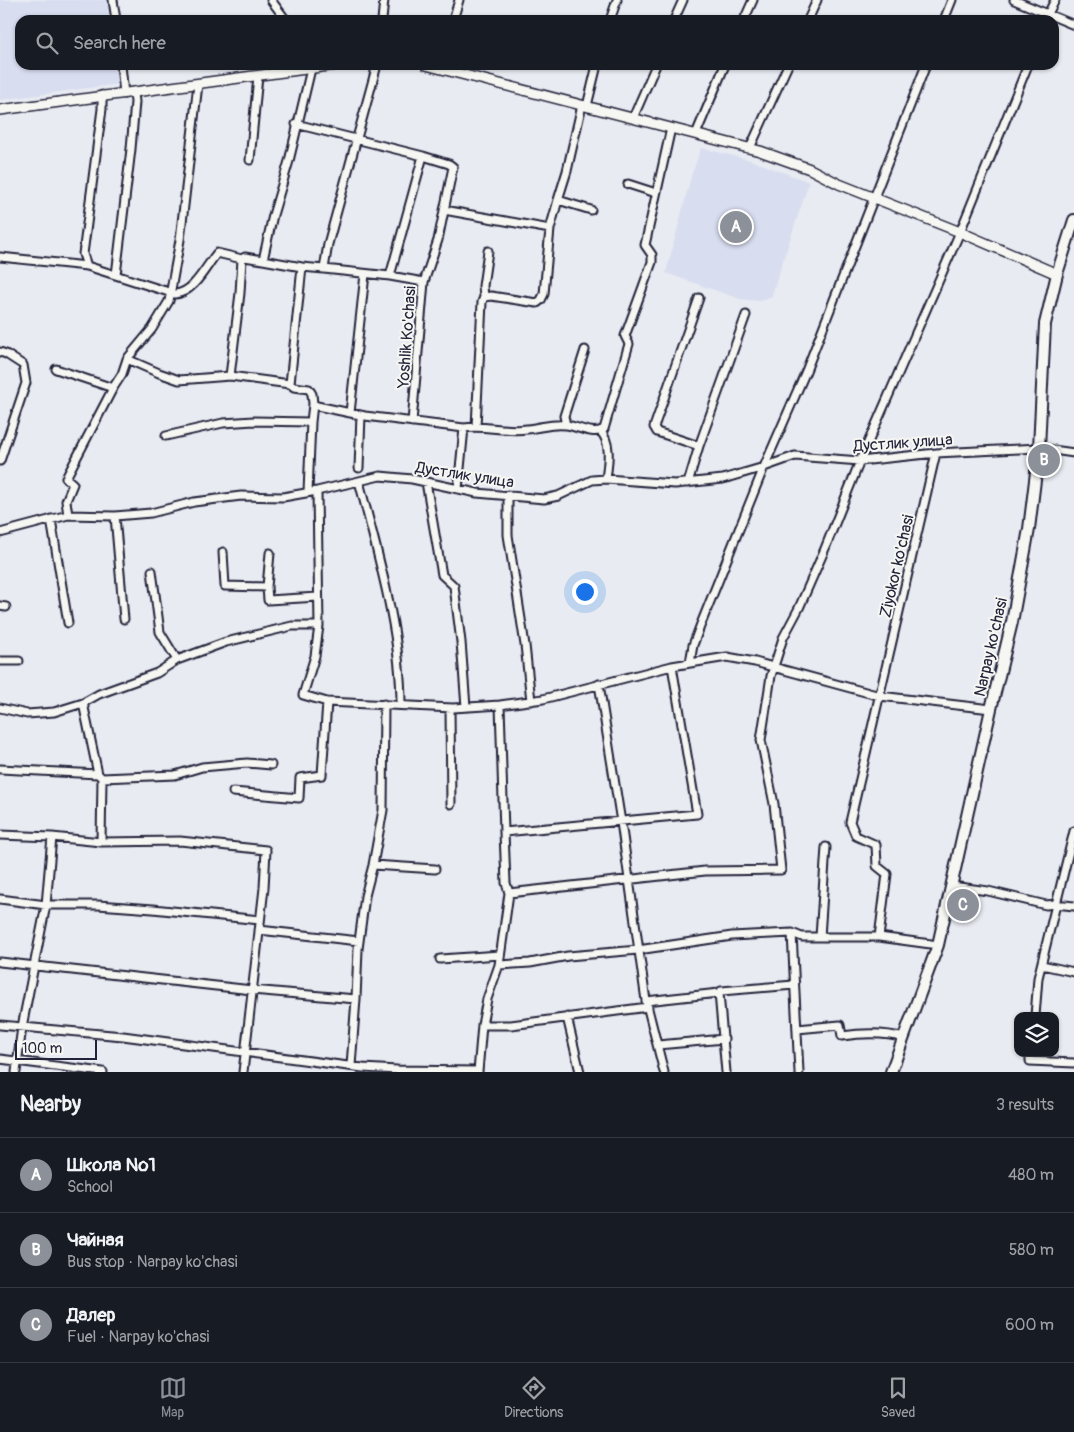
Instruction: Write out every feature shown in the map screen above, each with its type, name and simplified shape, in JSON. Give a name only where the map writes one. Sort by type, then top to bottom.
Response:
[{"type":"main road","name":"Narpay ko'chasi","points":[[891,1072],[938,945],[1012,622],[1029,529],[1039,448],[1045,324],[1057,274],[1074,220]]},
{"type":"street","points":[[113,0],[115,15]]},
{"type":"street","points":[[271,0],[282,15]]},
{"type":"street","points":[[382,15],[384,0]]},
{"type":"street","points":[[454,15],[459,0]]},
{"type":"street","points":[[612,15],[617,0]]},
{"type":"street","points":[[676,15],[683,0]]},
{"type":"street","points":[[746,15],[753,0]]},
{"type":"street","points":[[810,15],[817,0]]},
{"type":"street","points":[[946,15],[952,0]]},
{"type":"street","points":[[1014,0],[1043,15]]},
{"type":"street","points":[[1048,15],[1055,0]]},
{"type":"street","points":[[1059,21],[1074,25]]},
{"type":"street","points":[[122,70],[124,94]]},
{"type":"street","points":[[0,110],[102,95],[134,93],[258,76],[287,70]]},
{"type":"street","points":[[263,260],[273,214],[289,161],[296,124],[311,70]]},
{"type":"street","points":[[324,268],[328,244],[376,70]]},
{"type":"street","points":[[450,70],[750,148],[810,169],[839,184],[960,232],[1057,274]]},
{"type":"street","points":[[484,297],[490,296],[537,303],[544,294],[550,230],[595,70]]},
{"type":"street","points":[[633,118],[654,70]]},
{"type":"street","points":[[696,134],[723,70]]},
{"type":"street","points":[[750,148],[786,70]]},
{"type":"street","points":[[690,663],[693,646],[701,624],[764,467],[806,371],[924,70]]},
{"type":"street","points":[[509,893],[705,871],[781,870],[774,804],[761,740],[774,668],[782,638],[799,608],[860,461],[898,378],[1026,70]]},
{"type":"street","points":[[250,160],[258,76]]},
{"type":"street","points":[[68,515],[66,501],[73,484],[66,478],[122,374],[127,360],[152,329],[170,301],[180,240],[198,84]]},
{"type":"street","points":[[116,275],[131,148],[134,93]]},
{"type":"street","points":[[87,266],[82,254],[102,109],[102,95]]},
{"type":"street","points":[[296,124],[423,156],[390,276]]},
{"type":"street","points":[[313,404],[362,415],[464,428],[476,427],[507,430],[528,429],[550,424],[566,425],[594,432],[604,429],[629,344],[625,336],[652,262],[652,255],[645,245],[671,128]]},
{"type":"street","name":"Yoshlik Ko'chasi","points":[[412,422],[424,282],[438,240],[453,167],[423,156]]},
{"type":"street","points":[[628,184],[656,193]]},
{"type":"street","points":[[558,200],[591,210]]},
{"type":"street","points":[[444,210],[550,230]]},
{"type":"street","points":[[476,427],[484,297],[483,286],[488,251]]},
{"type":"street","points":[[0,257],[87,266],[179,294],[191,286],[217,252],[242,259],[245,256],[302,267],[390,276],[424,282]]},
{"type":"street","points":[[230,376],[242,259]]},
{"type":"street","points":[[290,384],[302,267]]},
{"type":"street","points":[[350,413],[365,274]]},
{"type":"street","points":[[699,298],[654,427],[657,432],[699,446]]},
{"type":"street","points":[[688,483],[699,446],[746,315]]},
{"type":"street","points":[[566,425],[564,416],[585,350]]},
{"type":"street","points":[[0,352],[23,365],[26,383],[0,461]]},
{"type":"street","points":[[127,360],[159,374],[180,380],[230,376],[290,384],[294,387],[309,389],[312,394],[313,404],[308,492]]},
{"type":"street","points":[[56,369],[113,388]]},
{"type":"street","points":[[359,468],[362,415]]},
{"type":"street","points":[[166,436],[224,423],[254,421],[311,422]]},
{"type":"street","points":[[458,489],[464,428]]},
{"type":"street","points":[[600,431],[606,436],[608,445],[606,479]]},
{"type":"street","name":"Дустлик улица","points":[[0,533],[68,515],[115,516],[151,514],[194,502],[241,496],[283,497],[380,476],[412,479],[477,493],[544,499],[558,496],[592,480],[688,483],[723,478],[764,467],[794,456],[860,461],[936,453],[1039,448],[1074,453]]},
{"type":"street","name":"Ziyokor ko'chasi","points":[[879,937],[887,874],[877,866],[876,846],[856,836],[850,822],[936,453]]},
{"type":"street","points":[[359,481],[379,559],[399,659],[401,705]]},
{"type":"street","points":[[426,482],[442,575],[454,586],[466,707]]},
{"type":"street","points":[[317,491],[319,626],[315,656],[303,695],[326,702],[450,708],[500,705],[530,701],[672,666],[727,657],[756,662],[880,696],[991,710]]},
{"type":"street","points":[[508,495],[508,535],[523,636],[530,701]]},
{"type":"street","points":[[115,516],[124,619]]},
{"type":"street","points":[[51,518],[68,623]]},
{"type":"street","points":[[223,552],[225,586],[267,587]]},
{"type":"street","points":[[270,553],[267,587],[268,600],[318,597]]},
{"type":"street","points":[[152,571],[160,632],[177,660]]},
{"type":"street","points":[[0,708],[27,714],[54,712],[83,703],[99,694],[156,673],[177,660],[226,642],[292,626],[319,626]]},
{"type":"street","points":[[0,661],[19,661]]},
{"type":"street","points":[[504,832],[697,814],[672,666]]},
{"type":"street","points":[[599,684],[647,1004],[664,1072]]},
{"type":"street","points":[[233,792],[299,798],[300,778],[322,775],[326,702]]},
{"type":"street","points":[[83,703],[100,776],[101,842]]},
{"type":"street","points":[[351,1066],[359,941],[365,896],[383,810],[384,704]]},
{"type":"street","points":[[0,1025],[123,1036],[375,1070],[478,1071],[482,1025],[487,999],[499,965],[509,893],[506,883],[500,705]]},
{"type":"street","points":[[450,708],[451,804]]},
{"type":"street","points":[[0,769],[100,776],[175,775],[202,767],[238,764],[271,765]]},
{"type":"street","points":[[1035,1012],[1038,978],[1074,831]]},
{"type":"street","points":[[0,835],[52,836],[101,842],[180,841],[266,850],[264,888],[243,1072]]},
{"type":"street","points":[[16,1072],[22,1026],[46,905],[52,836]]},
{"type":"street","points":[[820,937],[826,847]]},
{"type":"street","points":[[373,865],[435,869]]},
{"type":"street","points":[[952,886],[988,891],[1046,905],[1074,906]]},
{"type":"street","points":[[0,899],[46,905],[98,905],[260,920]]},
{"type":"street","points":[[259,930],[359,941]]},
{"type":"street","points":[[499,965],[530,963],[568,956],[638,950],[732,936],[792,933],[802,937],[879,937],[938,945]]},
{"type":"street","points":[[792,933],[798,1072]]},
{"type":"street","points":[[440,959],[500,955]]},
{"type":"street","points":[[0,962],[252,990],[356,999]]},
{"type":"street","points":[[1042,965],[1074,972]]},
{"type":"street","points":[[482,1025],[511,1025],[719,994],[721,991],[794,985]]},
{"type":"street","points":[[719,994],[726,1072]]},
{"type":"street","points":[[567,1017],[580,1072]]},
{"type":"street","points":[[797,1029],[840,1025],[842,1036],[892,1034],[904,1038]]},
{"type":"street","points":[[658,1045],[724,1039]]},
{"type":"street","points":[[1030,1057],[1030,1061],[1074,1063]]},
{"type":"street","points":[[0,1059],[102,1072]]},
{"type":"shaded area","points":[[0,0],[109,0],[110,15],[15,15],[15,70],[117,70],[118,84],[0,100]]},
{"type":"shaded area","points":[[701,148],[750,160],[809,182],[771,297],[760,301],[740,299],[666,273],[691,177]]},
{"type":"place","name":"Школа №1","points":[[736,227]]},
{"type":"place","name":"Чайная","points":[[1044,460]]},
{"type":"place","name":"Далер","points":[[963,905]]}]
